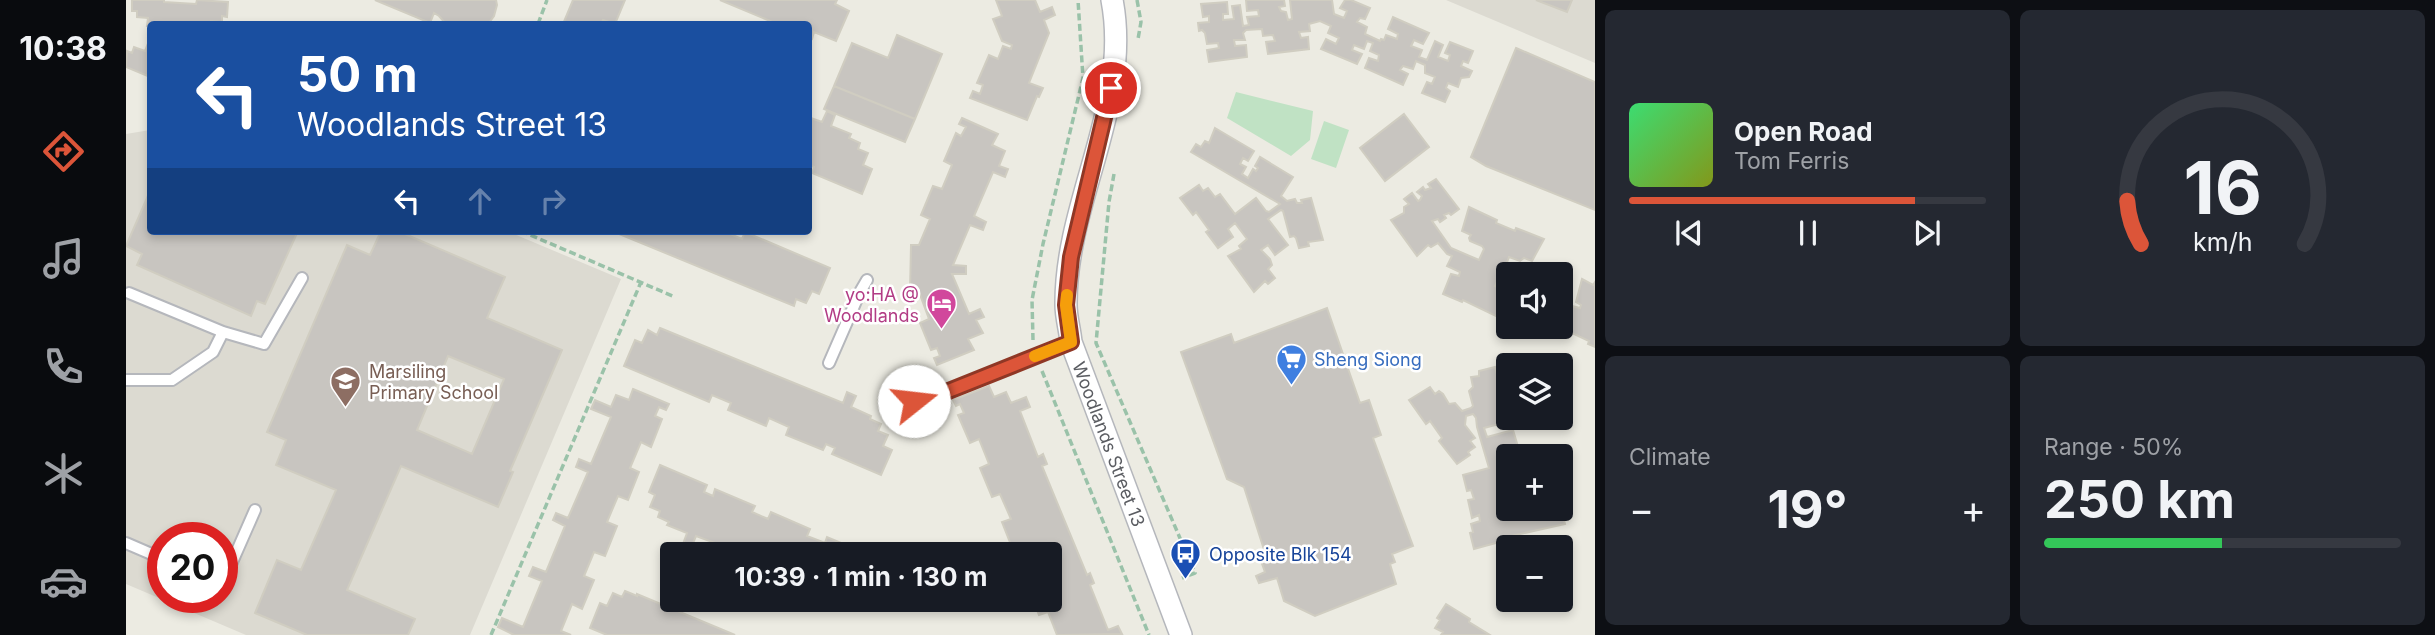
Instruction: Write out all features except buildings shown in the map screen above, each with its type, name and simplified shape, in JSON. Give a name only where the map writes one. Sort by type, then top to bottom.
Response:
[{"type":"street","name":"Woodlands Street 13","points":[[1112,0],[1116,66],[1071,257],[1066,305],[1071,342],[1181,635]]},
{"type":"lane","points":[[129,293],[223,332],[264,344],[302,278]]},
{"type":"lane","points":[[829,363],[867,280]]},
{"type":"lane","points":[[126,380],[172,380],[214,352],[223,332]]},
{"type":"lane","points":[[914,401],[931,398],[1071,342]]},
{"type":"lane","points":[[238,549],[255,510]]},
{"type":"lane","points":[[126,543],[147,552]]},
{"type":"path","points":[[539,21],[547,0]]},
{"type":"path","points":[[1137,0],[1141,22],[1137,48]]},
{"type":"path","points":[[1116,163],[1109,202],[1096,343],[1195,573],[1161,587]]},
{"type":"path","points":[[530,235],[676,297]]},
{"type":"path","points":[[491,635],[641,282]]},
{"type":"shaded area","points":[[1446,0],[1595,0],[1595,63]]},
{"type":"shaded area","name":"Marsiling Primary School","points":[[147,130],[147,235],[516,235],[621,279],[470,635],[246,635],[194,613],[238,613],[238,522],[147,522],[147,593],[126,584],[126,134]]},
{"type":"green space","points":[[1236,92],[1313,111],[1310,140],[1291,156],[1227,118]]},
{"type":"green space","points":[[1324,121],[1349,130],[1336,168],[1311,159]]},
{"type":"slow traffic","points":[[1035,356],[1071,342],[1067,295]]},
{"type":"place","name":"yo:HA @ Woodlands","points":[[942,331]]},
{"type":"place","name":"Sheng Siong","points":[[1291,386]]},
{"type":"place","name":"Marsiling Primary School","points":[[346,408]]},
{"type":"place","name":"Opposite Blk 154","points":[[1186,581]]},
{"type":"route","points":[[914,401],[931,398],[1071,342],[1066,305],[1071,257],[1111,88]]}]
